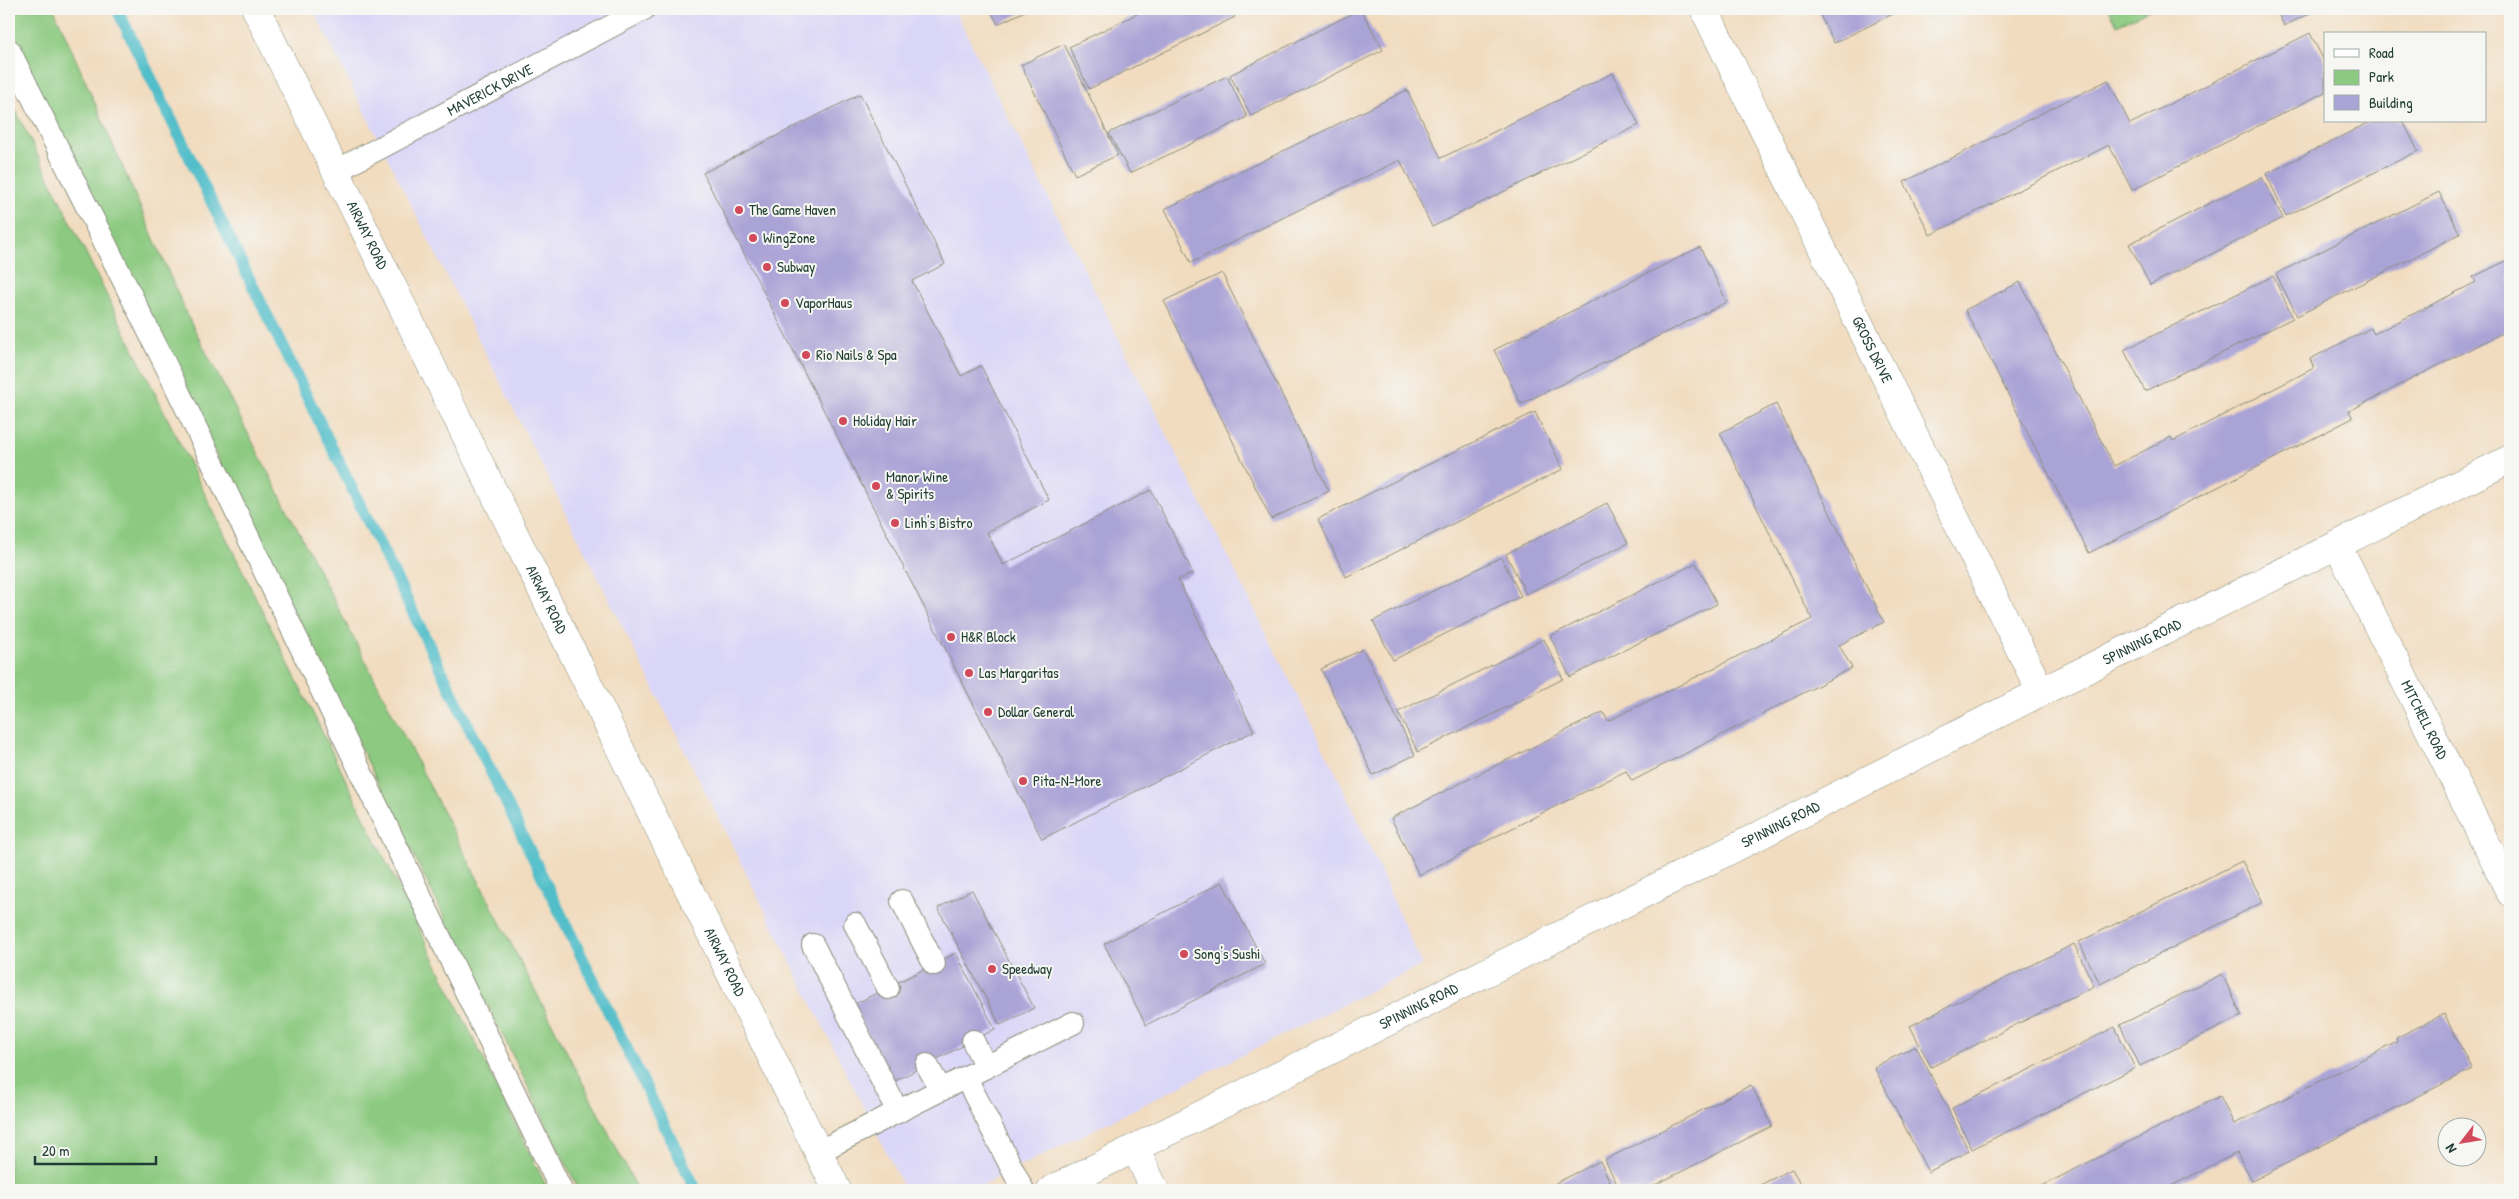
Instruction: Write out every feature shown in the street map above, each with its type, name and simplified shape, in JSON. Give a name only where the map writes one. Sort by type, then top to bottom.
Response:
[{"type":"street","name":"AIRWAY ROAD","points":[[256,9],[837,1190]]},
{"type":"street","name":"GROSS DRIVE","points":[[1704,9],[2041,692]]},
{"type":"street","name":"SPINNING ROAD","points":[[1051,1190],[1673,879],[2041,692],[2510,459]]},
{"type":"street","name":"MITCHELL ROAD","points":[[2338,546],[2510,892]]},
{"type":"street","points":[[1135,1148],[1155,1190]]},
{"type":"lane","name":"MAVERICK DRIVE","points":[[336,171],[644,9]]},
{"type":"lane","points":[[9,50],[170,374],[560,1190]]},
{"type":"lane","points":[[902,901],[934,964]]},
{"type":"lane","points":[[855,924],[888,988]]},
{"type":"lane","points":[[812,945],[898,1112]]},
{"type":"lane","points":[[818,1152],[1073,1023]]},
{"type":"lane","points":[[973,1041],[986,1067]]},
{"type":"lane","points":[[927,1065],[941,1090]]},
{"type":"lane","points":[[966,1078],[1023,1190]]},
{"type":"shaded area","points":[[313,9],[954,9],[1344,789],[1422,965],[973,1190],[905,1190]]},
{"type":"green space","points":[[9,9],[54,9],[188,317],[638,1190],[579,1190],[9,35]]},
{"type":"green space","points":[[2109,9],[2151,9],[2117,25]]},
{"type":"green space","points":[[9,97],[548,1190],[9,1190]]},
{"type":"building","points":[[990,9],[1029,9],[998,24]]},
{"type":"building","points":[[1147,9],[1231,9],[1235,17],[1089,89],[1069,47]]},
{"type":"building","points":[[1361,9],[1383,50],[1251,116],[1230,75]]},
{"type":"building","points":[[1817,9],[1903,9],[1834,43]]},
{"type":"building","points":[[2276,9],[2318,9],[2284,26]]},
{"type":"building","points":[[2310,33],[2324,61],[2324,93],[2132,190],[2109,145],[1930,235],[1904,182],[2108,80],[2130,124]]},
{"type":"building","points":[[1064,44],[1118,155],[1075,175],[1021,65]]},
{"type":"building","points":[[1613,73],[1639,125],[1432,227],[1400,160],[1191,263],[1165,209],[1407,90],[1441,158]]},
{"type":"building","points":[[1227,76],[1247,117],[1130,173],[1109,133]]},
{"type":"building","points":[[860,94],[945,264],[912,281],[961,376],[981,366],[1049,500],[987,532],[1003,565],[1151,490],[1193,573],[1178,580],[1254,731],[1042,839],[703,173]]},
{"type":"building","points":[[2370,122],[2404,122],[2418,151],[2286,216],[2266,174]]},
{"type":"building","points":[[2262,177],[2283,218],[2150,285],[2129,244]]},
{"type":"building","points":[[2439,192],[2460,234],[2297,316],[2276,274]]},
{"type":"building","points":[[1700,247],[1727,302],[1521,404],[1494,350]]},
{"type":"building","points":[[2510,259],[2510,329],[2349,411],[2353,418],[2089,553],[1965,310],[2020,282],[2114,466],[2171,437],[2173,441],[2314,368],[2310,359],[2371,328],[2374,334],[2476,282],[2473,277]]},
{"type":"building","points":[[1222,273],[1329,491],[1271,519],[1164,301]]},
{"type":"building","points":[[2273,276],[2293,318],[2145,391],[2124,350]]},
{"type":"building","points":[[1776,404],[1884,622],[1839,645],[1852,668],[1632,781],[1626,771],[1419,875],[1391,818],[1603,712],[1608,721],[1812,619],[1720,433]]},
{"type":"building","points":[[1535,412],[1563,469],[1346,577],[1318,519]]},
{"type":"building","points":[[1607,503],[1628,543],[1526,594],[1506,554]]},
{"type":"building","points":[[1501,557],[1521,596],[1393,660],[1373,621]]},
{"type":"building","points":[[1696,563],[1717,604],[1570,677],[1550,636]]},
{"type":"building","points":[[1544,639],[1563,679],[1418,752],[1398,712]]},
{"type":"building","points":[[1363,649],[1415,755],[1373,775],[1321,669]]},
{"type":"building","points":[[2242,861],[2263,902],[2100,984],[2079,942]]},
{"type":"building","name":"Song's Sushi","points":[[1222,882],[1265,964],[1146,1025],[1104,944]]},
{"type":"building","points":[[972,890],[1034,1008],[1000,1025],[938,908]]},
{"type":"building","points":[[2074,944],[2094,986],[1931,1067],[1910,1026]]},
{"type":"building","points":[[956,953],[995,1029],[893,1082],[853,1005]]},
{"type":"building","points":[[2222,974],[2242,1016],[2140,1066],[2120,1025]]},
{"type":"building","points":[[2444,1014],[2472,1069],[2252,1181],[2237,1153],[2163,1190],[2034,1190],[2220,1096],[2234,1124],[2397,1042],[2396,1038]]},
{"type":"building","points":[[2115,1027],[2135,1068],[1972,1149],[1952,1108]]},
{"type":"building","points":[[1916,1046],[1969,1151],[1928,1172],[1874,1067]]},
{"type":"building","points":[[1751,1085],[1772,1126],[1645,1190],[1620,1190],[1605,1160]]},
{"type":"building","points":[[1600,1161],[1614,1190],[1542,1190]]},
{"type":"building","points":[[1792,1169],[1804,1190],[1750,1190]]},
{"type":"waterway","points":[[117,9],[696,1190]]},
{"type":"place","name":"The Game Haven","points":[[739,210]]},
{"type":"place","name":"WingZone","points":[[753,238]]},
{"type":"place","name":"Subway","points":[[767,267]]},
{"type":"place","name":"VaporHaus","points":[[785,303]]},
{"type":"place","name":"Rio Nails & Spa","points":[[806,355]]},
{"type":"place","name":"Holiday Hair","points":[[843,421]]},
{"type":"place","name":"Manor Wine & Spirits","points":[[876,486]]},
{"type":"place","name":"Linh's Bistro","points":[[895,523]]},
{"type":"place","name":"H&R Block","points":[[951,637]]},
{"type":"place","name":"Las Margaritas","points":[[969,673]]},
{"type":"place","name":"Dollar General","points":[[988,712]]},
{"type":"place","name":"Pita-N-More","points":[[1023,781]]},
{"type":"place","name":"Song's Sushi","points":[[1184,954]]},
{"type":"place","name":"Speedway","points":[[992,969]]}]
